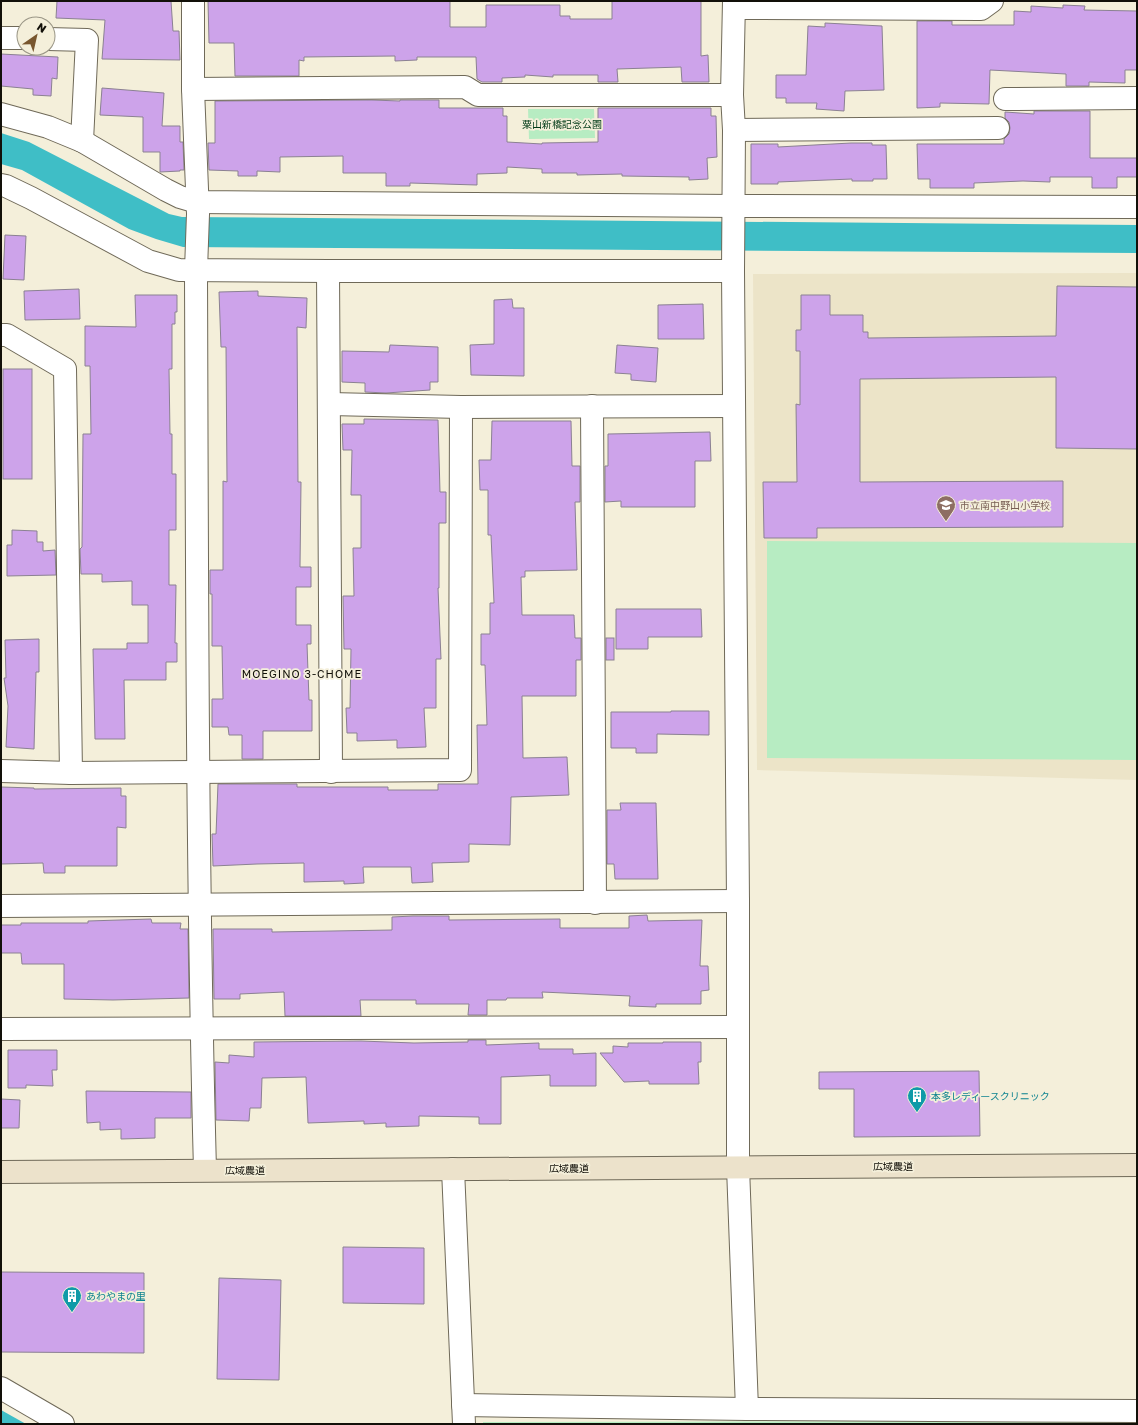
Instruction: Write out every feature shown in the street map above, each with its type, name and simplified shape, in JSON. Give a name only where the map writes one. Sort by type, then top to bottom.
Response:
[{"type":"street","points":[[193,1],[193,89],[198,208],[196,260],[198,772],[201,1029],[205,1170]]},
{"type":"street","points":[[747,1409],[738,1167],[738,901],[733,262],[734,130],[732,95],[734,5],[981,9],[992,1]]},
{"type":"street","points":[[1,38],[16,38]]},
{"type":"street","points":[[56,39],[87,40],[82,141]]},
{"type":"street","points":[[193,89],[465,87],[478,95],[732,95]]},
{"type":"street","points":[[1005,99],[1137,98]]},
{"type":"street","points":[[1,114],[48,127],[82,141],[198,208],[734,213],[1137,207]]},
{"type":"street","points":[[734,130],[998,128]]},
{"type":"street","points":[[1,185],[31,198],[148,261],[179,270],[196,260],[328,271],[733,262]]},
{"type":"street","points":[[328,271],[330,404],[331,772]]},
{"type":"street","points":[[1,335],[7,335],[65,369],[72,773]]},
{"type":"street","points":[[330,404],[461,407],[734,406]]},
{"type":"street","points":[[592,406],[595,903]]},
{"type":"street","points":[[1,771],[72,773],[460,770],[461,407]]},
{"type":"street","points":[[1,906],[200,906],[738,901]]},
{"type":"street","points":[[1,1029],[738,1027]]},
{"type":"street","name":"広域農道","points":[[1,1172],[1137,1165]]},
{"type":"street","points":[[453,1169],[464,1414],[747,1409],[1137,1411]]},
{"type":"street","points":[[1,1388],[63,1424]]},
{"type":"shaded area","name":"市立南中野山小学校","points":[[1137,273],[1137,780],[757,770],[753,274]]},
{"type":"green space","name":"粟山新橋記念公園","points":[[528,109],[594,109],[595,138],[529,139]]},
{"type":"green space","points":[[767,541],[1137,543],[1137,760],[767,758]]},
{"type":"green space","points":[[1137,1421],[1137,1424],[483,1424],[483,1422]]},
{"type":"water","points":[[1,133],[29,142],[169,214],[182,217],[1137,225],[1137,253],[183,247],[129,229],[22,170],[1,164]]},
{"type":"water","points":[[1,1410],[26,1424],[1,1424]]},
{"type":"building","points":[[57,1],[171,1],[173,31],[179,31],[180,60],[102,59],[105,20],[56,18]]},
{"type":"building","points":[[208,1],[450,1],[450,27],[486,27],[486,5],[560,5],[560,16],[570,16],[570,19],[612,19],[612,1],[701,1],[701,56],[708,55],[709,82],[682,82],[681,67],[617,69],[618,82],[598,82],[598,75],[553,75],[553,77],[525,75],[525,77],[502,78],[502,82],[482,82],[477,79],[476,57],[417,57],[417,60],[395,61],[395,56],[304,57],[304,61],[299,60],[299,76],[235,76],[234,43],[209,43]]},
{"type":"building","points":[[1063,5],[1085,6],[1084,10],[1137,11],[1137,70],[1125,70],[1125,83],[1089,82],[1089,86],[1066,86],[1066,74],[990,70],[989,104],[940,103],[940,107],[917,108],[917,21],[952,21],[952,25],[1014,25],[1014,11],[1031,12],[1031,6],[1063,8]]},
{"type":"building","points":[[825,23],[882,26],[884,90],[845,91],[844,111],[816,109],[817,103],[786,103],[786,98],[776,98],[776,75],[806,75],[808,26],[825,27]]},
{"type":"building","points":[[1,54],[16,56],[58,57],[57,79],[52,78],[51,96],[33,95],[33,89],[1,86]]},
{"type":"building","points":[[102,88],[164,93],[162,126],[180,126],[180,142],[183,142],[184,170],[160,172],[160,152],[143,152],[143,117],[100,115]]},
{"type":"building","points":[[439,100],[439,108],[503,108],[503,116],[507,116],[507,142],[542,144],[598,142],[598,108],[711,108],[711,116],[716,116],[717,157],[707,158],[708,179],[689,180],[689,177],[542,173],[542,169],[507,167],[507,173],[477,174],[477,185],[410,183],[410,186],[386,186],[386,173],[343,173],[343,156],[280,157],[280,172],[257,171],[257,176],[238,176],[238,171],[209,170],[208,143],[215,143],[215,101]]},
{"type":"building","points":[[1034,111],[1090,111],[1090,158],[1137,158],[1137,177],[1117,177],[1117,188],[1092,188],[1092,177],[1050,177],[1050,182],[1023,181],[974,183],[974,188],[930,188],[930,179],[918,179],[917,144],[1004,144],[1004,139],[1009,134],[1010,128],[1009,122],[1005,118],[1005,112],[1034,114]]},
{"type":"building","points":[[851,143],[886,145],[887,179],[873,179],[873,181],[852,181],[852,179],[778,182],[778,184],[751,184],[751,144],[778,144],[778,147]]},
{"type":"building","points":[[5,235],[26,236],[24,280],[3,279]]},
{"type":"building","points":[[1057,286],[1137,287],[1137,449],[1056,448],[1056,377],[860,379],[860,482],[1063,481],[1063,527],[817,528],[817,538],[764,538],[763,482],[797,482],[796,404],[800,405],[800,351],[796,351],[796,330],[801,330],[801,295],[830,295],[830,315],[863,315],[863,332],[868,332],[868,338],[1056,336]]},
{"type":"building","points":[[79,289],[80,319],[25,320],[24,291]]},
{"type":"building","points":[[258,291],[258,296],[307,298],[306,328],[297,327],[298,482],[301,482],[300,567],[311,567],[311,587],[296,587],[296,625],[311,625],[311,644],[307,644],[309,700],[312,700],[312,731],[263,731],[263,759],[242,759],[242,735],[229,735],[228,727],[212,727],[212,699],[223,699],[222,646],[212,646],[212,594],[210,594],[210,570],[223,570],[223,481],[227,482],[226,347],[221,347],[219,292]]},
{"type":"building","points":[[135,295],[177,295],[175,324],[172,324],[172,369],[169,369],[172,474],[176,474],[176,530],[169,530],[169,585],[176,585],[175,643],[177,643],[177,662],[166,662],[166,680],[124,680],[125,739],[95,739],[93,649],[127,649],[127,643],[148,643],[148,605],[132,605],[132,581],[102,582],[102,574],[81,574],[80,549],[82,547],[83,434],[91,434],[90,366],[85,366],[85,326],[136,327]]},
{"type":"building","points":[[512,299],[513,308],[524,308],[524,376],[471,375],[470,345],[494,344],[494,300]]},
{"type":"building","points":[[703,304],[704,339],[658,339],[658,305]]},
{"type":"building","points":[[390,345],[438,347],[438,382],[430,382],[430,390],[386,393],[365,392],[365,383],[342,382],[342,351],[389,352]]},
{"type":"building","points":[[617,345],[658,348],[656,382],[631,380],[631,374],[615,373]]},
{"type":"building","points":[[3,369],[32,369],[32,479],[3,479]]},
{"type":"building","points":[[364,419],[438,420],[440,492],[446,492],[446,523],[439,523],[438,588],[441,659],[436,659],[436,708],[424,708],[426,747],[397,748],[397,740],[357,741],[357,733],[347,733],[346,708],[350,708],[351,649],[344,649],[343,596],[354,596],[353,548],[361,548],[361,495],[351,495],[352,450],[343,450],[342,424],[364,424]]},
{"type":"building","points":[[492,421],[571,421],[572,466],[580,466],[580,502],[575,502],[577,570],[525,571],[525,577],[521,577],[522,615],[574,615],[575,638],[581,638],[581,660],[576,660],[576,696],[522,696],[523,758],[567,757],[569,795],[511,797],[510,845],[469,844],[469,862],[432,863],[433,882],[412,883],[411,867],[363,867],[364,883],[344,884],[344,881],[304,882],[304,863],[213,866],[212,834],[216,834],[218,784],[297,784],[297,787],[388,787],[388,790],[438,790],[438,784],[478,784],[477,725],[487,725],[485,665],[481,665],[481,634],[490,634],[490,603],[494,603],[491,535],[488,535],[488,490],[480,490],[479,460],[491,460]]},
{"type":"building","points":[[710,432],[711,461],[695,461],[695,507],[621,507],[621,501],[605,502],[605,466],[608,466],[608,434]]},
{"type":"building","points":[[12,530],[37,531],[37,542],[43,542],[43,551],[55,550],[56,575],[7,576],[7,545],[12,545]]},
{"type":"building","points":[[616,609],[701,609],[702,637],[648,637],[648,649],[616,649]]},
{"type":"building","points":[[606,638],[614,638],[614,660],[606,660]]},
{"type":"building","points":[[39,639],[39,672],[36,672],[34,749],[6,747],[8,706],[4,678],[6,678],[5,640]]},
{"type":"building","points":[[709,711],[709,735],[657,734],[657,753],[636,753],[636,748],[611,748],[611,712]]},
{"type":"building","points":[[1,787],[34,789],[121,788],[121,796],[126,796],[126,828],[117,827],[117,866],[65,866],[65,873],[44,873],[43,863],[1,864]]},
{"type":"building","points":[[620,803],[656,803],[658,879],[615,879],[614,864],[607,864],[607,810],[621,810]]},
{"type":"building","points":[[647,915],[648,921],[702,920],[700,966],[708,966],[709,990],[701,991],[701,1004],[656,1004],[656,1007],[629,1006],[630,996],[542,992],[543,998],[507,998],[506,1000],[487,1000],[487,1015],[468,1015],[469,1004],[416,1004],[416,1000],[360,1000],[361,1016],[285,1016],[284,992],[240,994],[240,999],[214,999],[213,929],[272,929],[272,932],[392,930],[392,917],[413,916],[449,916],[449,920],[560,919],[560,928],[629,928],[629,916]]},
{"type":"building","points":[[151,919],[152,923],[181,923],[180,929],[188,929],[189,998],[113,1000],[64,999],[64,964],[22,964],[21,953],[1,953],[1,925],[21,925],[21,923],[88,923],[88,921]]},
{"type":"building","points":[[468,1040],[486,1040],[486,1045],[539,1043],[539,1049],[573,1049],[573,1054],[596,1053],[596,1086],[550,1086],[550,1075],[501,1077],[501,1124],[479,1124],[479,1117],[419,1116],[419,1126],[386,1127],[386,1123],[364,1124],[364,1121],[308,1123],[306,1077],[262,1078],[261,1108],[250,1108],[249,1121],[216,1120],[215,1062],[229,1063],[229,1055],[254,1057],[254,1042],[361,1041],[414,1043],[468,1042]]},
{"type":"building","points":[[701,1042],[701,1062],[698,1062],[699,1084],[649,1084],[649,1081],[624,1082],[600,1053],[613,1053],[613,1046],[628,1047],[628,1043]]},
{"type":"building","points":[[8,1050],[57,1050],[57,1070],[52,1070],[53,1086],[26,1085],[26,1088],[8,1088]]},
{"type":"building","name":"本多レディースクリニック","points":[[979,1071],[980,1136],[854,1137],[854,1089],[819,1089],[819,1072]]},
{"type":"building","points":[[86,1091],[191,1092],[191,1118],[155,1118],[155,1138],[121,1139],[121,1129],[100,1130],[100,1122],[87,1123]]},
{"type":"building","points":[[1,1099],[20,1100],[19,1128],[1,1128]]},
{"type":"building","points":[[343,1247],[424,1248],[424,1304],[343,1303]]},
{"type":"building","name":"あわやまの里","points":[[1,1272],[144,1273],[144,1353],[1,1352]]},
{"type":"building","points":[[219,1278],[281,1280],[279,1380],[217,1379]]},
{"type":"place","name":"市立南中野山小学校","points":[[946,522]]},
{"type":"place","name":"本多レディースクリニック","points":[[917,1113]]},
{"type":"place","name":"あわやまの里","points":[[72,1313]]},
{"type":"district","name":"MOEGINO 3-CHOME","points":[[302,674]]}]
